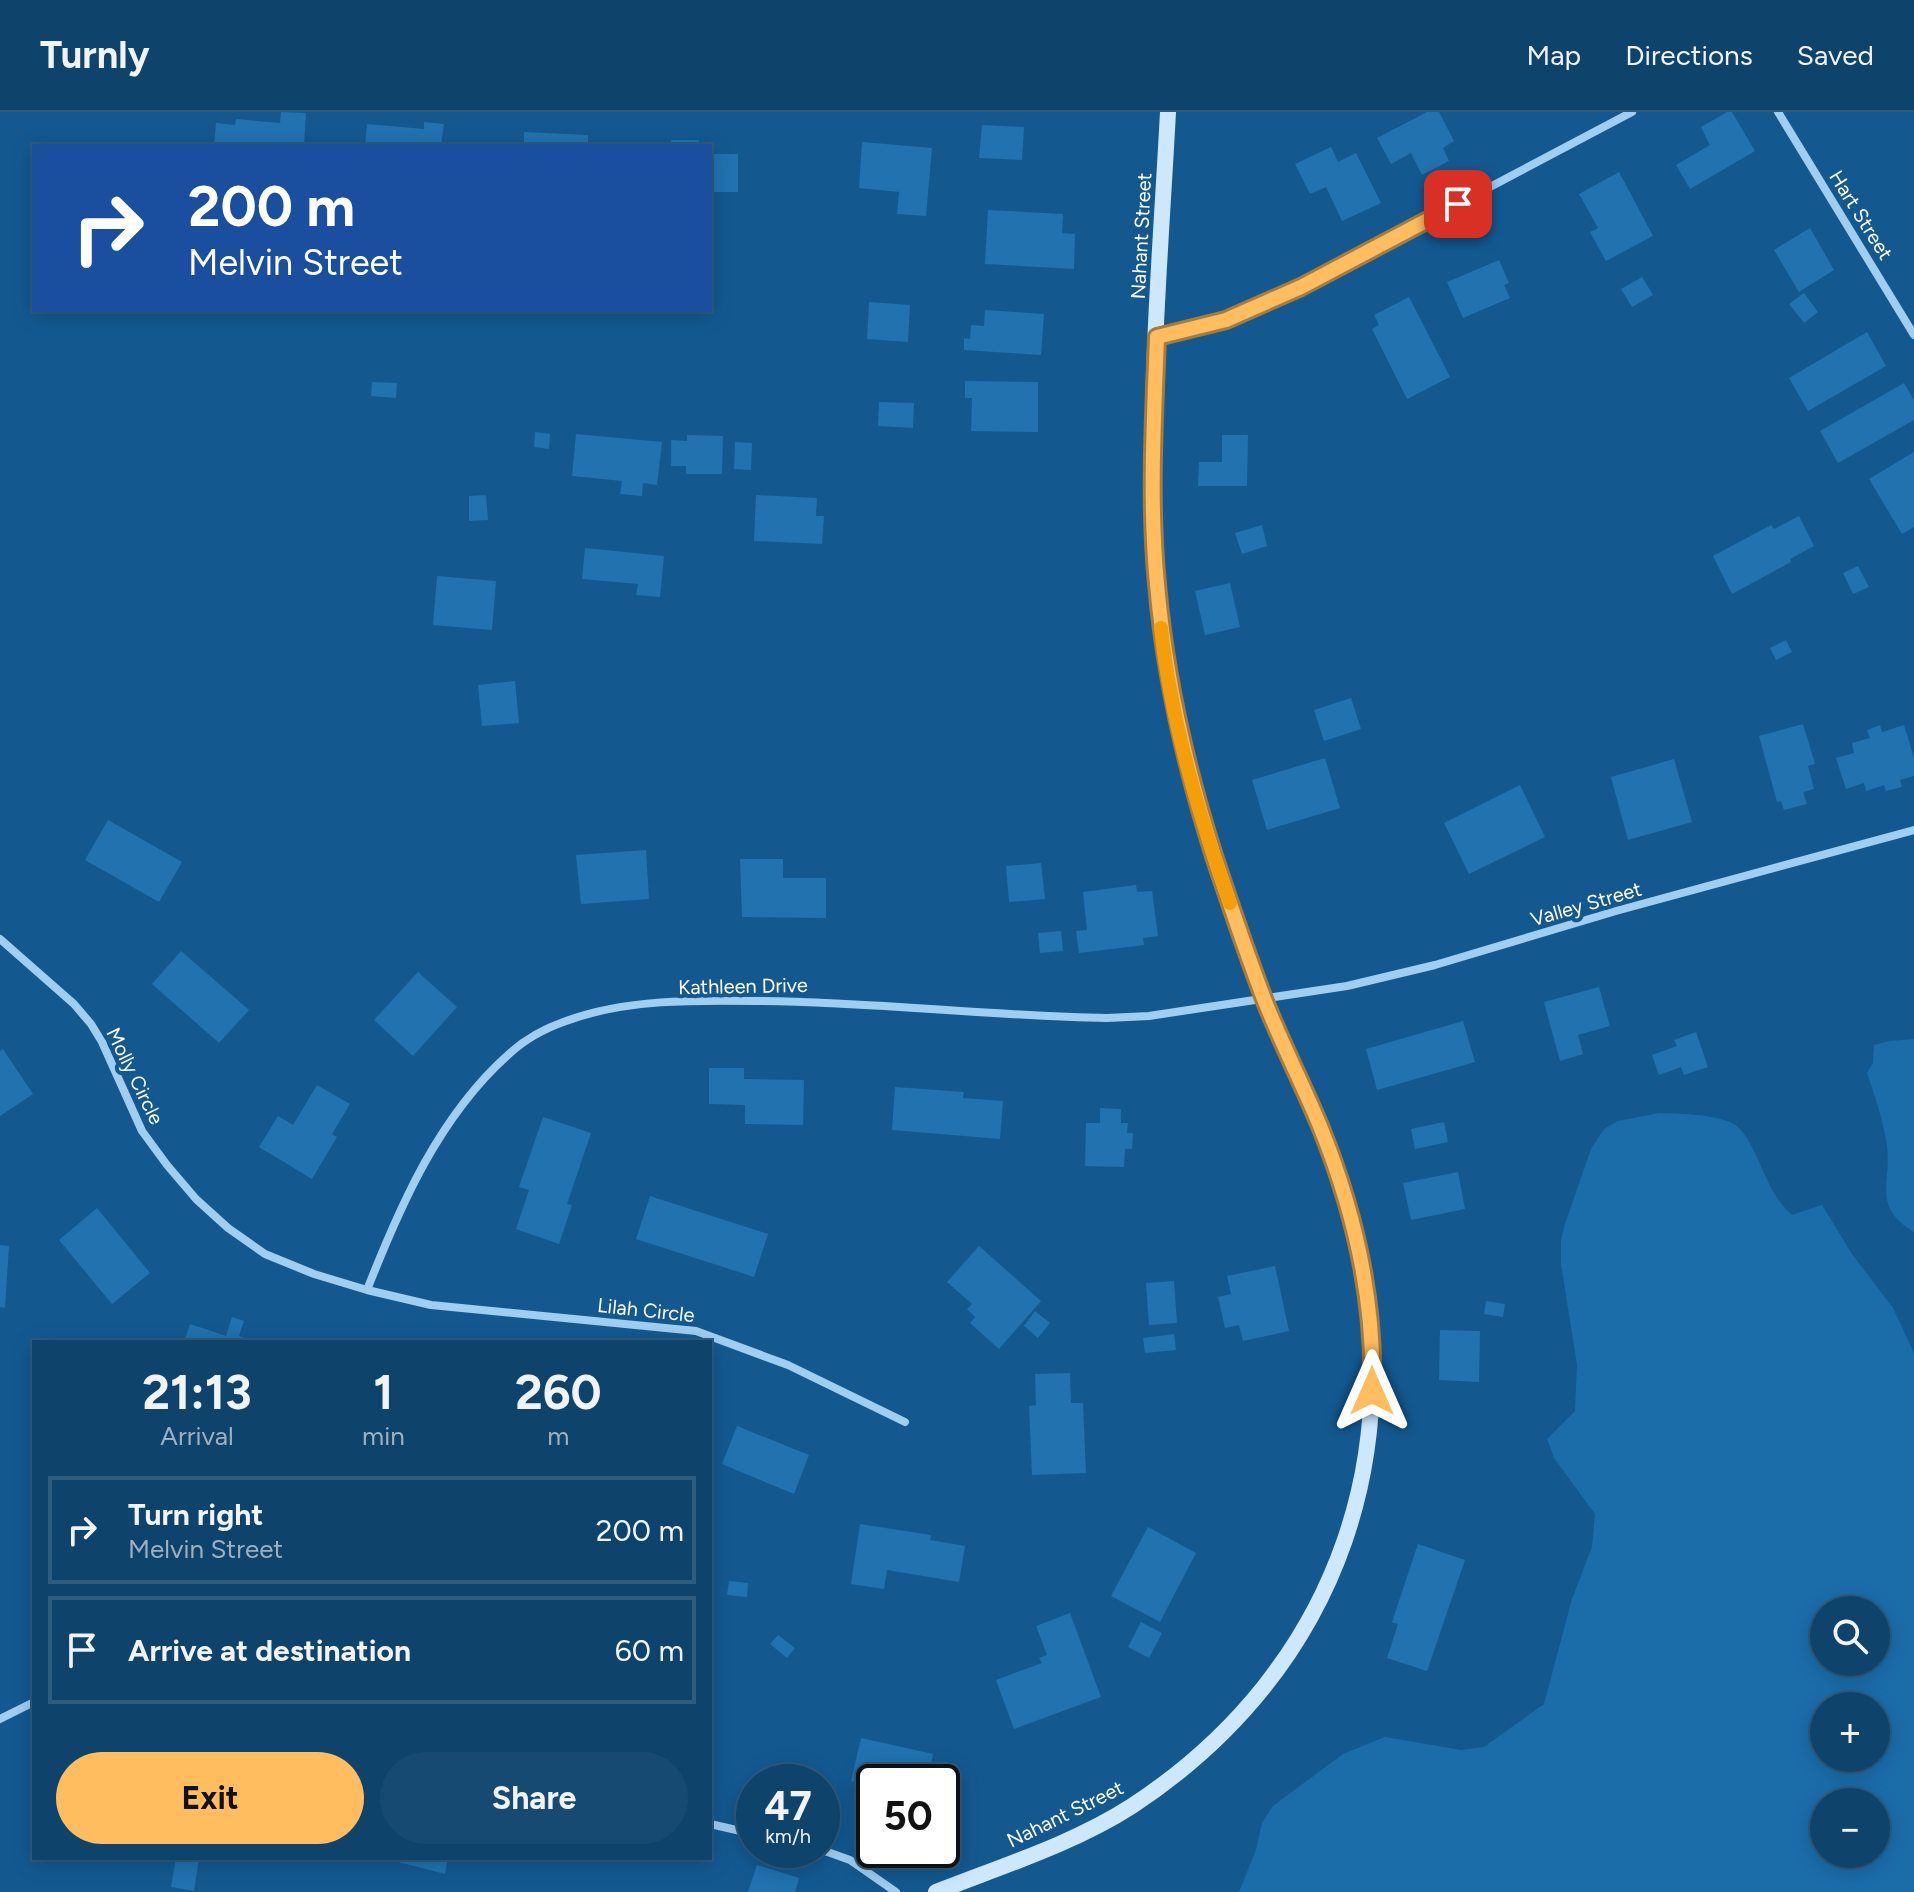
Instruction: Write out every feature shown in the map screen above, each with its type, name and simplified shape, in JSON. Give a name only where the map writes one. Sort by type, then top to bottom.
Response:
[{"type":"main road","name":"Nahant Street","points":[[936,1892],[1127,1810],[1212,1745],[1251,1704],[1285,1662],[1315,1611],[1339,1558],[1355,1514],[1369,1432],[1373,1363],[1359,1248],[1321,1128],[1265,1000],[1215,858],[1193,784],[1163,644],[1156,583],[1153,501],[1168,112]]},
{"type":"street","points":[[1157,337],[1226,320],[1301,287],[1632,112]]},
{"type":"street","name":"Hart Street","points":[[1778,112],[1914,335]]},
{"type":"street","name":"Valley Street","points":[[1265,1000],[1333,989],[1435,965],[1616,911],[1914,830]]},
{"type":"street","name":"Molly Circle","points":[[0,939],[74,1004],[91,1024],[142,1131],[196,1199],[228,1228],[265,1254],[314,1274],[367,1290]]},
{"type":"street","name":"Kathleen Drive","points":[[367,1290],[396,1218],[449,1125],[509,1054],[566,1021],[629,1007],[722,1000],[841,1002],[1107,1018],[1149,1016],[1265,1000]]},
{"type":"street","name":"Lilah Circle","points":[[367,1290],[431,1305],[481,1312],[623,1322],[696,1331],[788,1365],[905,1422]]},
{"type":"street","points":[[0,1719],[32,1703]]},
{"type":"street","points":[[712,1824],[736,1830]]},
{"type":"street","points":[[840,1856],[896,1892]]},
{"type":"shaded area","points":[[1914,1039],[1914,1232],[1892,1212],[1888,1203],[1887,1145],[1867,1073],[1873,1063],[1874,1045]]},
{"type":"shaded area","points":[[1659,1113],[1709,1117],[1735,1125],[1749,1142],[1774,1193],[1792,1215],[1822,1205],[1852,1254],[1893,1308],[1914,1353],[1914,1892],[1239,1892],[1256,1850],[1262,1823],[1273,1806],[1343,1754],[1385,1737],[1461,1750],[1484,1747],[1544,1704],[1572,1599],[1592,1547],[1595,1514],[1554,1458],[1547,1439],[1575,1411],[1577,1364],[1561,1264],[1561,1240],[1591,1149],[1604,1129],[1618,1121]]},
{"type":"building","points":[[281,112],[306,113],[304,144],[214,144],[216,123],[235,125],[236,119],[280,123]]},
{"type":"building","points":[[1427,112],[1439,112],[1454,141],[1443,148],[1449,161],[1422,175],[1411,153],[1391,164],[1377,138]]},
{"type":"building","points":[[1732,112],[1755,151],[1690,189],[1676,165],[1710,145],[1701,127]]},
{"type":"building","points":[[424,122],[444,124],[441,144],[365,144],[367,124],[424,129]]},
{"type":"building","points":[[982,125],[1024,127],[1022,160],[979,158]]},
{"type":"building","points":[[524,132],[588,135],[588,144],[524,144]]},
{"type":"building","points":[[671,140],[699,140],[699,144],[671,144]]},
{"type":"building","points":[[862,142],[932,148],[926,216],[897,214],[899,192],[859,188]]},
{"type":"building","points":[[1331,147],[1338,162],[1356,153],[1381,203],[1342,221],[1326,187],[1310,194],[1295,164]]},
{"type":"building","points":[[712,154],[738,154],[738,192],[712,192]]},
{"type":"building","points":[[1619,172],[1653,236],[1606,261],[1590,232],[1598,228],[1579,194]]},
{"type":"building","points":[[988,210],[1063,214],[1062,233],[1075,234],[1074,269],[985,264]]},
{"type":"building","points":[[1810,228],[1834,270],[1799,292],[1774,250]]},
{"type":"building","points":[[1499,260],[1509,283],[1504,285],[1510,298],[1463,318],[1447,282]]},
{"type":"building","points":[[1642,277],[1653,295],[1632,307],[1621,289]]},
{"type":"building","points":[[1804,293],[1818,312],[1804,323],[1789,304]]},
{"type":"building","points":[[1409,297],[1450,377],[1407,399],[1372,329],[1379,325],[1374,315]]},
{"type":"building","points":[[869,302],[910,305],[908,342],[867,339]]},
{"type":"building","points":[[985,310],[1044,314],[1041,355],[964,350],[964,338],[970,339],[971,325],[984,326]]},
{"type":"building","points":[[1867,332],[1886,366],[1808,411],[1789,378]]},
{"type":"building","points":[[965,381],[1038,382],[1038,432],[971,431],[972,398],[965,398]]},
{"type":"building","points":[[372,382],[397,383],[396,398],[371,396]]},
{"type":"building","points":[[1904,383],[1914,400],[1914,420],[1838,463],[1820,431]]},
{"type":"building","points":[[879,402],[914,403],[913,428],[878,426]]},
{"type":"building","points":[[535,432],[550,434],[549,449],[534,447]]},
{"type":"building","points":[[576,434],[662,442],[657,485],[643,483],[642,496],[620,494],[622,481],[572,476]]},
{"type":"building","points":[[687,435],[723,436],[722,474],[686,474],[686,466],[671,466],[671,440],[687,441]]},
{"type":"building","points":[[1222,435],[1248,435],[1247,486],[1198,486],[1199,462],[1222,462]]},
{"type":"building","points":[[735,442],[752,443],[751,470],[734,469]]},
{"type":"building","points":[[1914,452],[1914,527],[1902,534],[1869,479]]},
{"type":"building","points":[[486,495],[488,520],[469,521],[469,496]]},
{"type":"building","points":[[756,495],[817,498],[816,516],[824,516],[822,544],[754,541]]},
{"type":"building","points":[[1799,516],[1814,546],[1732,594],[1713,556],[1771,525],[1774,529]]},
{"type":"building","points":[[1262,525],[1267,546],[1242,554],[1235,533]]},
{"type":"building","points":[[585,548],[664,556],[660,597],[636,595],[638,584],[582,579]]},
{"type":"building","points":[[1858,566],[1869,587],[1853,594],[1843,573]]},
{"type":"building","points":[[437,576],[496,581],[492,630],[433,625]]},
{"type":"building","points":[[1230,583],[1240,627],[1205,635],[1195,591]]},
{"type":"building","points":[[1786,640],[1792,652],[1776,660],[1770,648]]},
{"type":"building","points":[[515,681],[519,723],[482,726],[478,685]]},
{"type":"building","points":[[1351,698],[1361,729],[1324,741],[1314,710]]},
{"type":"building","points":[[1803,724],[1815,764],[1808,766],[1814,789],[1803,792],[1807,804],[1784,810],[1781,801],[1777,802],[1759,736]]},
{"type":"building","points":[[1880,725],[1882,732],[1904,725],[1914,758],[1914,776],[1900,780],[1902,787],[1886,791],[1884,785],[1866,791],[1864,783],[1846,789],[1836,758],[1854,753],[1852,743],[1870,738],[1867,730]]},
{"type":"building","points":[[1325,758],[1340,808],[1267,830],[1252,780]]},
{"type":"building","points":[[1674,759],[1692,822],[1628,840],[1611,777]]},
{"type":"building","points":[[1520,785],[1545,837],[1469,874],[1444,823]]},
{"type":"building","points":[[108,820],[182,862],[159,902],[85,860]]},
{"type":"building","points":[[646,850],[649,899],[581,904],[576,855]]},
{"type":"building","points":[[740,859],[783,859],[783,878],[826,878],[826,918],[742,917]]},
{"type":"building","points":[[1041,863],[1045,899],[1009,902],[1006,866]]},
{"type":"building","points":[[1136,885],[1137,892],[1152,891],[1158,936],[1143,938],[1144,945],[1079,953],[1076,931],[1087,930],[1083,892]]},
{"type":"building","points":[[1061,931],[1063,951],[1040,953],[1038,933]]},
{"type":"building","points":[[181,951],[249,1010],[219,1043],[152,984]]},
{"type":"building","points":[[418,972],[457,1007],[413,1056],[374,1020]]},
{"type":"building","points":[[1599,987],[1610,1026],[1578,1035],[1583,1054],[1560,1061],[1544,1002]]},
{"type":"building","points":[[1463,1021],[1475,1062],[1377,1090],[1366,1049]]},
{"type":"building","points":[[1696,1032],[1708,1067],[1684,1075],[1681,1067],[1659,1075],[1652,1055],[1677,1046],[1674,1040]]},
{"type":"building","points":[[3,1049],[33,1094],[0,1116],[0,1051]]},
{"type":"building","points":[[709,1068],[744,1068],[744,1079],[804,1080],[803,1125],[745,1124],[745,1105],[709,1104]]},
{"type":"building","points":[[317,1085],[350,1104],[332,1134],[337,1137],[312,1179],[259,1147],[278,1116],[293,1125]]},
{"type":"building","points":[[895,1087],[964,1092],[963,1098],[1003,1101],[1000,1139],[892,1130]]},
{"type":"building","points":[[1100,1108],[1121,1109],[1121,1123],[1128,1123],[1127,1133],[1133,1133],[1132,1149],[1125,1149],[1124,1167],[1085,1166],[1086,1123],[1100,1123]]},
{"type":"building","points":[[543,1117],[591,1133],[567,1204],[572,1205],[559,1244],[516,1229],[529,1190],[519,1187]]},
{"type":"building","points":[[1444,1122],[1448,1142],[1415,1149],[1411,1129]]},
{"type":"building","points":[[1458,1172],[1465,1209],[1411,1220],[1403,1183]]},
{"type":"building","points":[[650,1196],[768,1234],[754,1277],[636,1239]]},
{"type":"building","points":[[97,1208],[150,1273],[112,1304],[59,1240]]},
{"type":"building","points":[[0,1245],[9,1246],[5,1308],[0,1307]]},
{"type":"building","points":[[979,1246],[1041,1301],[999,1349],[970,1323],[975,1317],[967,1309],[972,1304],[947,1282]]},
{"type":"building","points":[[1275,1266],[1289,1331],[1243,1341],[1239,1325],[1225,1328],[1218,1297],[1231,1294],[1227,1276]]},
{"type":"building","points":[[1174,1281],[1177,1323],[1149,1325],[1146,1283]]},
{"type":"building","points":[[1486,1301],[1505,1304],[1503,1317],[1484,1314]]},
{"type":"building","points":[[1035,1311],[1050,1323],[1038,1338],[1024,1326]]},
{"type":"building","points":[[232,1317],[244,1321],[239,1336],[249,1340],[185,1340],[190,1324],[226,1336]]},
{"type":"building","points":[[1440,1330],[1480,1331],[1479,1382],[1439,1380]]},
{"type":"building","points":[[1174,1334],[1176,1350],[1145,1353],[1143,1338]]},
{"type":"building","points":[[1070,1373],[1071,1403],[1083,1403],[1086,1473],[1032,1475],[1029,1406],[1036,1405],[1035,1374]]},
{"type":"building","points":[[737,1426],[809,1455],[794,1494],[722,1464]]},
{"type":"building","points":[[860,1524],[931,1535],[930,1540],[965,1546],[959,1582],[887,1570],[884,1589],[851,1584]]},
{"type":"building","points":[[1148,1527],[1196,1553],[1160,1622],[1111,1596]]},
{"type":"building","points":[[1418,1544],[1465,1560],[1427,1671],[1387,1658],[1398,1624],[1392,1622]]},
{"type":"building","points":[[729,1581],[748,1583],[747,1597],[727,1595]]},
{"type":"building","points":[[1070,1613],[1101,1697],[1014,1729],[996,1680],[1042,1663],[1039,1658],[1047,1655],[1036,1626]]},
{"type":"building","points":[[1141,1622],[1162,1633],[1149,1658],[1128,1647]]},
{"type":"building","points":[[778,1635],[795,1648],[787,1658],[770,1644]]},
{"type":"building","points":[[861,1738],[933,1754],[931,1764],[856,1764],[856,1782],[851,1781]]},
{"type":"building","points":[[176,1860],[199,1860],[194,1891],[171,1887]]},
{"type":"building","points":[[391,1860],[448,1860],[445,1874]]},
{"type":"building","points":[[756,1868],[767,1868],[799,1878],[795,1892],[748,1892]]},
{"type":"slow traffic","points":[[1161,628],[1182,742],[1230,903]]},
{"type":"route","points":[[1372,1391],[1368,1306],[1359,1248],[1345,1198],[1321,1128],[1265,1000],[1225,888],[1193,784],[1172,696],[1156,583],[1152,471],[1157,337],[1226,320],[1301,287],[1458,204]]}]
